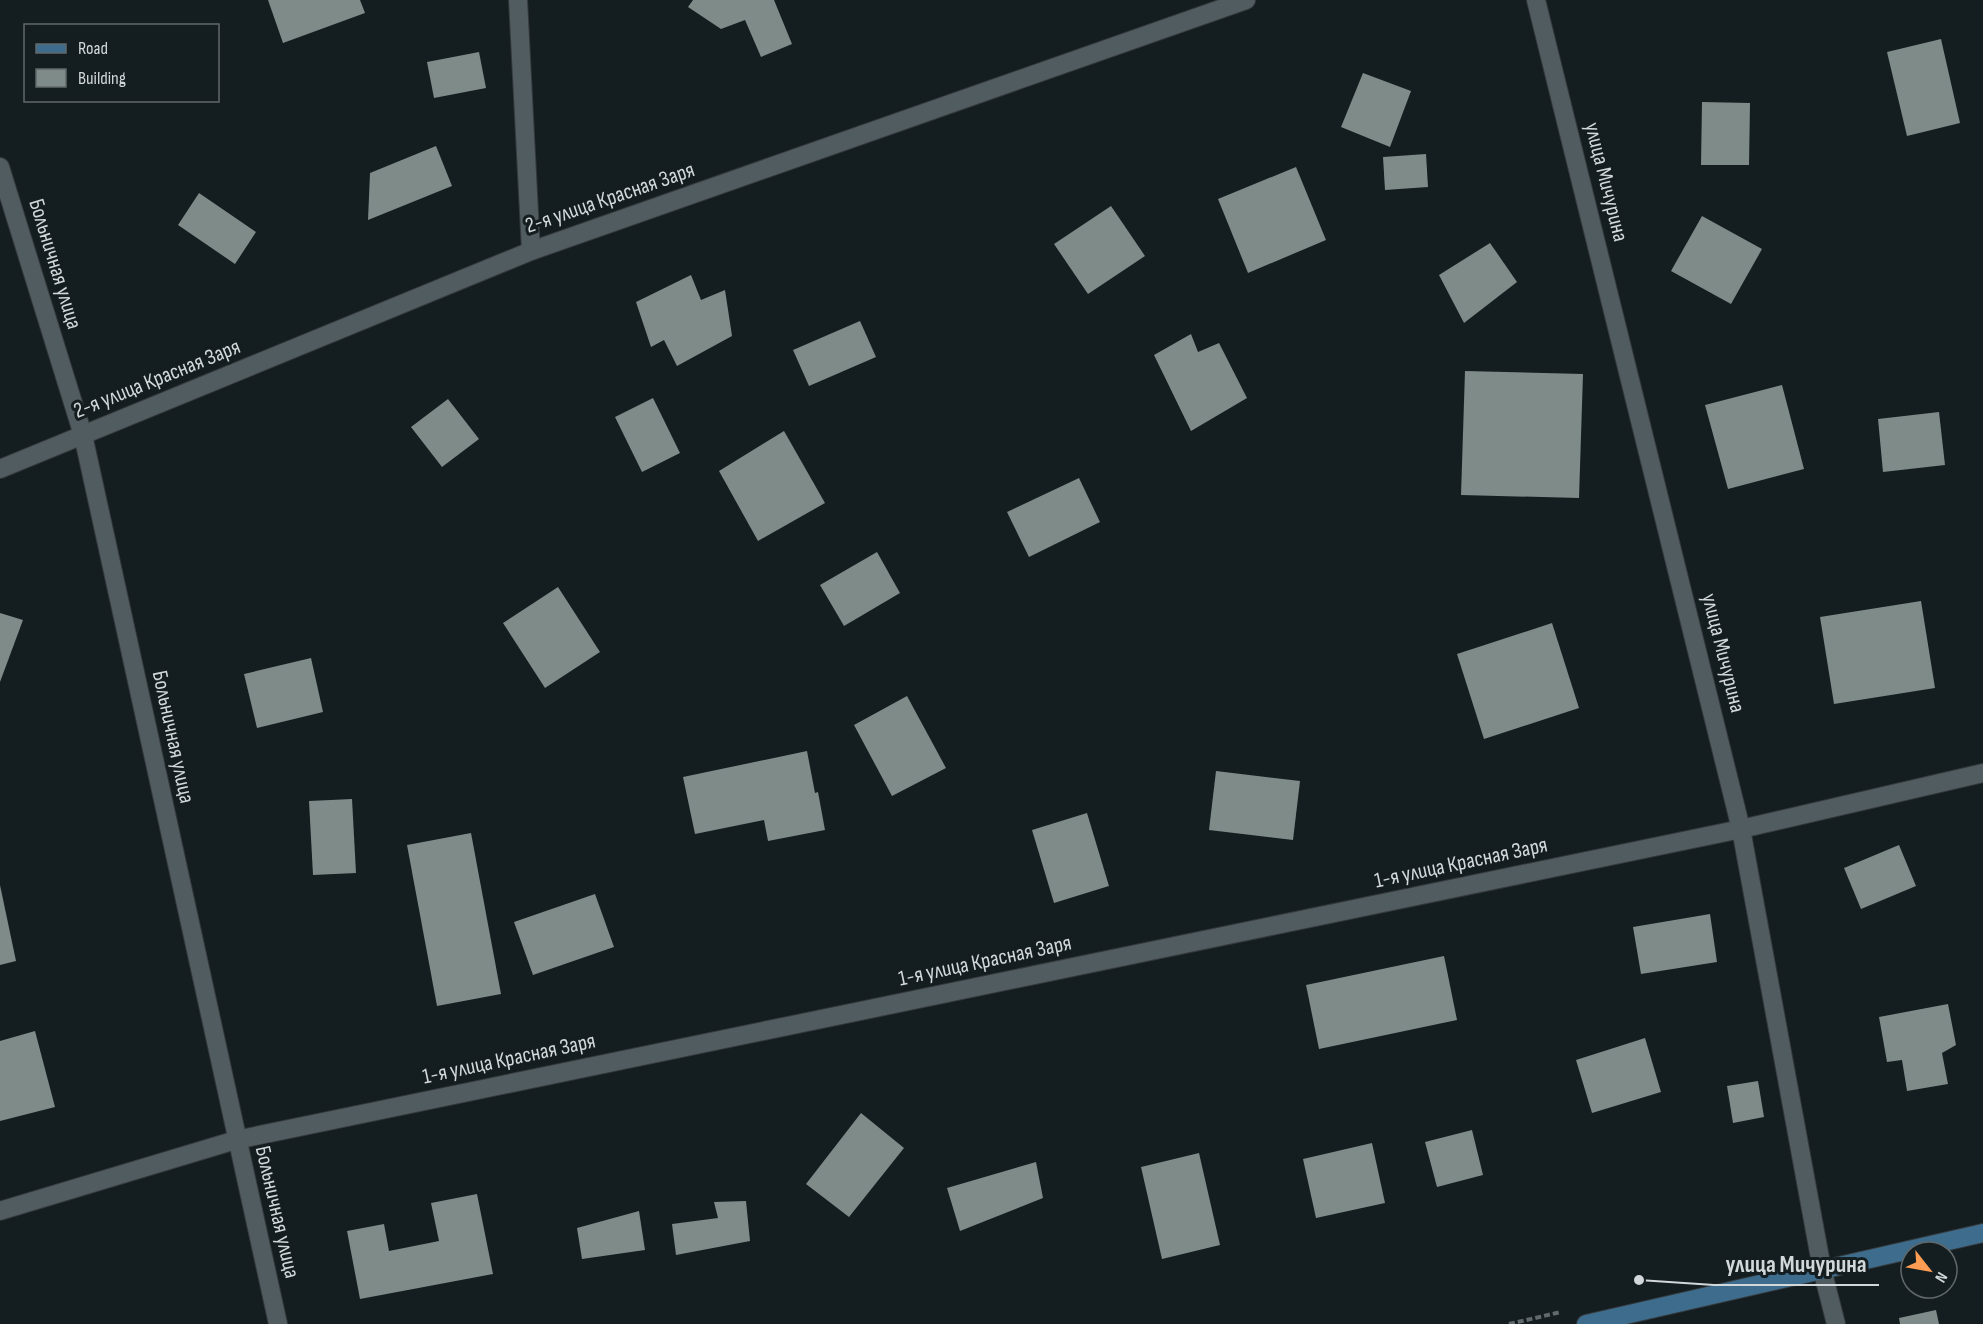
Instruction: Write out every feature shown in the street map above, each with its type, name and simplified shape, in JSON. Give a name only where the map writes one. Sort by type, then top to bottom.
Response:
[{"type":"main road","points":[[1586,1324],[1983,1233]]},
{"type":"street","points":[[518,0],[531,251]]},
{"type":"street","name":"2-я улица Красная Заря","points":[[0,469],[531,251],[1246,0]]},
{"type":"street","name":"улица Мичурина","points":[[1536,0],[1741,829],[1822,1269],[1836,1324]]},
{"type":"street","name":"Больничная улица","points":[[0,167],[83,435],[278,1324]]},
{"type":"street","name":"1-я улица Красная Заря","points":[[0,1211],[236,1140],[1741,829],[1983,773]]},
{"type":"building","points":[[268,0],[360,0],[365,13],[283,43]]},
{"type":"building","points":[[693,0],[774,0],[792,44],[761,57],[745,20],[721,29],[688,7]]},
{"type":"building","points":[[1941,39],[1960,123],[1907,136],[1887,52]]},
{"type":"building","points":[[479,52],[486,88],[434,98],[427,62]]},
{"type":"building","points":[[1363,73],[1411,91],[1390,147],[1341,127]]},
{"type":"building","points":[[1702,102],[1750,103],[1749,165],[1701,165]]},
{"type":"building","points":[[436,146],[452,186],[368,220],[370,173]]},
{"type":"building","points":[[1426,154],[1428,187],[1385,190],[1383,157]]},
{"type":"building","points":[[1296,167],[1326,240],[1248,273],[1218,199]]},
{"type":"building","points":[[199,193],[256,232],[235,264],[178,225]]},
{"type":"building","points":[[1111,206],[1145,256],[1088,294],[1054,244]]},
{"type":"building","points":[[1702,216],[1762,249],[1731,304],[1671,271]]},
{"type":"building","points":[[1490,243],[1517,282],[1464,323],[1439,275]]},
{"type":"building","points":[[691,275],[701,300],[725,290],[732,336],[677,366],[664,340],[651,347],[636,302]]},
{"type":"building","points":[[860,321],[876,357],[809,386],[793,350]]},
{"type":"building","points":[[1191,334],[1198,352],[1219,343],[1247,398],[1191,431],[1154,355]]},
{"type":"building","points":[[1465,371],[1583,374],[1579,498],[1461,495]]},
{"type":"building","points":[[1782,385],[1804,469],[1728,489],[1705,405]]},
{"type":"building","points":[[653,398],[680,453],[642,472],[615,417]]},
{"type":"building","points":[[448,399],[479,439],[442,467],[411,427]]},
{"type":"building","points":[[1939,412],[1945,465],[1883,472],[1878,419]]},
{"type":"building","points":[[784,431],[825,503],[758,541],[719,471]]},
{"type":"building","points":[[1079,478],[1100,522],[1029,557],[1007,512]]},
{"type":"building","points":[[877,552],[900,593],[844,626],[820,585]]},
{"type":"building","points":[[558,587],[600,652],[545,688],[503,623]]},
{"type":"building","points":[[1921,601],[1935,688],[1834,704],[1820,617]]},
{"type":"building","points":[[0,613],[23,620],[0,682]]},
{"type":"building","points":[[1552,623],[1579,708],[1484,739],[1457,654]]},
{"type":"building","points":[[311,658],[323,712],[257,728],[244,674]]},
{"type":"building","points":[[907,696],[946,768],[892,796],[854,725]]},
{"type":"building","points":[[807,751],[825,830],[768,841],[764,820],[695,834],[683,777]]},
{"type":"building","points":[[1216,771],[1300,781],[1293,840],[1209,830]]},
{"type":"building","points":[[352,799],[356,873],[313,875],[309,801]]},
{"type":"building","points":[[1087,813],[1109,886],[1054,903],[1032,830]]},
{"type":"building","points":[[471,833],[501,994],[437,1006],[407,845]]},
{"type":"building","points":[[1899,845],[1916,886],[1861,909],[1844,868]]},
{"type":"building","points":[[0,885],[16,961],[0,965]]},
{"type":"building","points":[[595,894],[614,947],[533,975],[514,922]]},
{"type":"building","points":[[1710,914],[1717,962],[1641,974],[1633,927]]},
{"type":"building","points":[[1444,956],[1457,1020],[1319,1049],[1306,985]]},
{"type":"building","points":[[1948,1004],[1956,1045],[1942,1053],[1948,1084],[1907,1091],[1902,1060],[1887,1062],[1879,1017]]},
{"type":"building","points":[[35,1031],[55,1107],[0,1121],[0,1041]]},
{"type":"building","points":[[1645,1038],[1661,1092],[1592,1113],[1576,1060]]},
{"type":"building","points":[[1758,1081],[1764,1117],[1733,1123],[1727,1086]]},
{"type":"building","points":[[861,1113],[904,1148],[849,1217],[806,1184]]},
{"type":"building","points":[[1472,1130],[1483,1175],[1437,1187],[1425,1142]]},
{"type":"building","points":[[1372,1143],[1385,1203],[1316,1218],[1303,1159]]},
{"type":"building","points":[[1199,1153],[1220,1245],[1162,1259],[1141,1167]]},
{"type":"building","points":[[1036,1162],[1043,1198],[960,1231],[947,1188]]},
{"type":"building","points":[[477,1194],[493,1274],[360,1299],[347,1231],[384,1224],[389,1251],[439,1241],[431,1203]]},
{"type":"building","points":[[746,1201],[750,1241],[676,1255],[672,1224],[718,1218],[714,1202]]},
{"type":"building","points":[[639,1211],[645,1250],[582,1259],[577,1228]]},
{"type":"building","points":[[1936,1310],[1939,1324],[1900,1324],[1899,1318]]},
{"type":"place","name":"улица Мичурина","points":[[1639,1280]]}]
